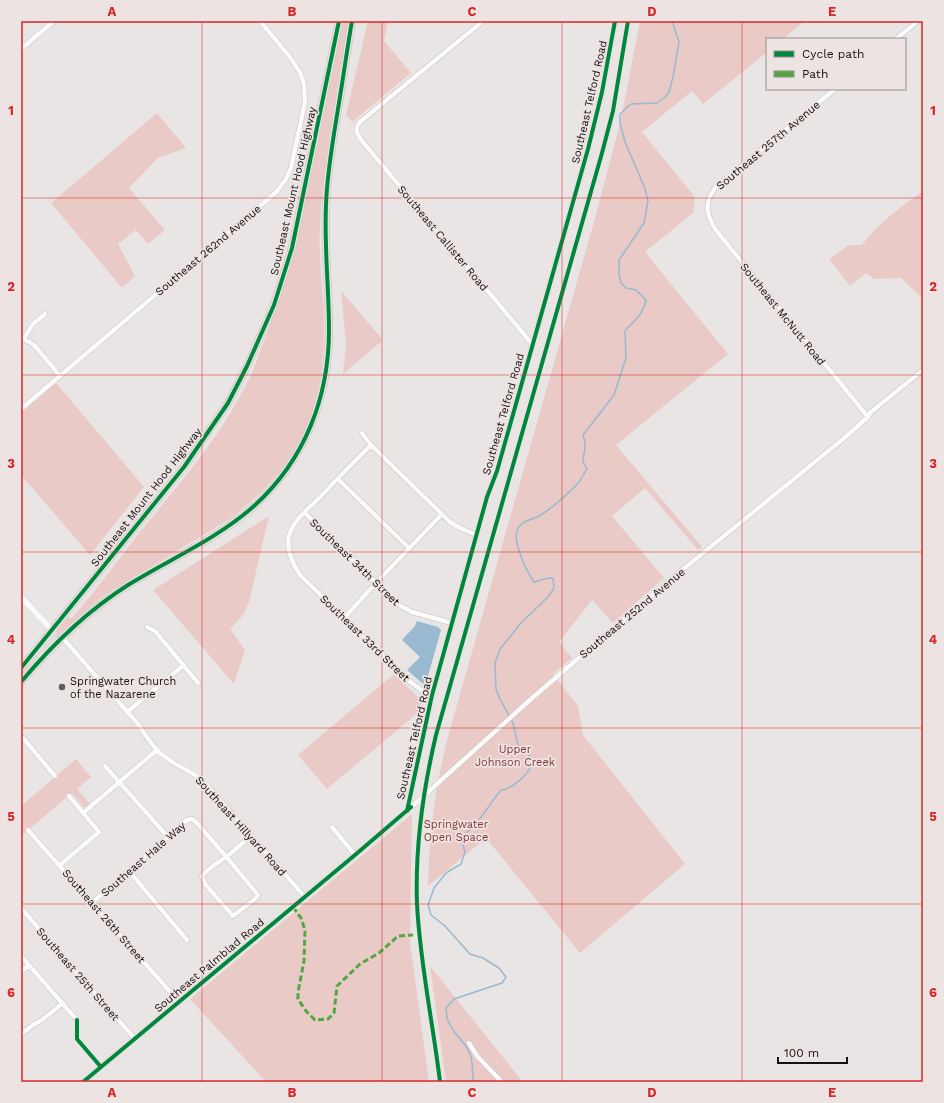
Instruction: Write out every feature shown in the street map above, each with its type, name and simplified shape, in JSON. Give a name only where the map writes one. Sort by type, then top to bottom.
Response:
[{"type":"highway","name":"Southeast Mount Hood Highway","points":[[21,668],[196,451],[228,403],[257,345],[276,300],[292,248],[339,21]]},
{"type":"highway","points":[[21,682],[47,652],[85,616],[120,590],[221,531],[247,512],[278,482],[307,437],[320,403],[327,371],[329,328],[325,230],[327,188],[352,21]]},
{"type":"highway","points":[[21,682],[26,670],[54,635],[52,630]]},
{"type":"street","points":[[21,49],[54,21]]},
{"type":"street","name":"Southeast 262nd Avenue","points":[[21,408],[278,190],[286,179],[291,168],[305,102],[304,84],[300,72],[290,56],[260,21]]},
{"type":"street","name":"Southeast Callister Road","points":[[482,21],[360,122],[356,126],[356,130],[362,141],[533,345]]},
{"type":"street","name":"Southeast Telford Road","points":[[407,810],[432,695],[588,149],[602,92],[615,21]]},
{"type":"street","points":[[897,38],[918,21]]},
{"type":"street","name":"Southeast 257th Avenue","points":[[707,206],[709,196],[715,188],[834,90]]},
{"type":"street","name":"Southeast McNutt Road","points":[[707,206],[708,217],[715,229],[868,418]]},
{"type":"street","points":[[45,314],[32,325],[22,338],[35,346],[60,376]]},
{"type":"street","name":"Southeast 252nd Avenue","points":[[347,862],[518,710],[665,584],[843,439],[868,418],[871,412],[923,370]]},
{"type":"street","points":[[362,433],[371,445],[441,515],[454,525],[477,535]]},
{"type":"street","name":"Southeast 33rd Street","points":[[371,445],[293,526],[289,535],[288,545],[292,562],[302,576],[409,682],[424,692],[432,695]]},
{"type":"street","points":[[338,479],[409,548]]},
{"type":"street","name":"Southeast 34th Street","points":[[304,513],[399,605],[405,609],[452,623]]},
{"type":"street","points":[[344,618],[441,515]]},
{"type":"street","points":[[21,596],[52,630]]},
{"type":"street","points":[[147,627],[155,631],[198,682]]},
{"type":"street","name":"Southeast Hillyard Road","points":[[62,637],[127,712],[156,750],[203,781],[305,897]]},
{"type":"street","points":[[127,712],[184,665]]},
{"type":"street","points":[[22,739],[55,776]]},
{"type":"street","points":[[83,813],[156,750]]},
{"type":"street","points":[[105,766],[168,837]]},
{"type":"street","points":[[60,865],[99,832],[69,796]]},
{"type":"street","name":"Southeast Hale Way","points":[[92,902],[187,820],[192,819],[196,822],[226,857]]},
{"type":"street","points":[[332,827],[356,855]]},
{"type":"street","name":"Southeast 26th Street","points":[[28,830],[179,1002]]},
{"type":"street","points":[[226,857],[258,895],[255,900],[238,914],[233,916],[205,884],[202,876],[205,871],[226,857],[251,836]]},
{"type":"street","name":"Southeast Palmblad Road","points":[[83,1082],[347,862]]},
{"type":"street","points":[[129,871],[187,940]]},
{"type":"street","name":"Southeast 25th Street","points":[[21,908],[135,1039]]},
{"type":"street","points":[[21,956],[77,1020]]},
{"type":"street","points":[[21,972],[29,965]]},
{"type":"street","points":[[21,1034],[42,1020],[63,1003]]},
{"type":"street","points":[[469,1043],[478,1056],[502,1082]]},
{"type":"green space","points":[[343,21],[348,21],[324,172],[321,207],[320,247],[324,318],[323,350],[320,379],[314,406],[304,431],[291,455],[275,477],[255,498],[230,519],[112,590],[99,599],[58,635],[57,631],[68,617],[72,618],[81,608],[200,458],[227,419],[252,373],[281,295],[297,243]]},
{"type":"green space","points":[[368,21],[388,21],[384,41],[411,73],[352,122],[346,115]]},
{"type":"green space","name":"Upper Johnson Creek","points":[[640,21],[805,21],[784,38],[766,38],[766,53],[703,104],[692,91],[642,132],[695,197],[693,213],[645,252],[728,354],[616,445],[702,547],[698,550],[645,488],[612,516],[664,578],[613,623],[592,600],[559,642],[572,658],[553,674],[578,706],[583,735],[685,864],[580,953],[486,838],[428,886],[433,813],[447,740],[597,211],[621,119]]},
{"type":"green space","points":[[157,113],[186,148],[158,158],[129,188],[165,230],[148,244],[136,230],[118,244],[135,276],[122,288],[51,203]]},
{"type":"green space","points":[[923,191],[923,299],[901,278],[874,279],[866,273],[850,286],[829,259],[849,245],[862,245],[883,222]]},
{"type":"green space","points":[[341,291],[383,340],[343,374],[346,343]]},
{"type":"green space","points":[[56,383],[144,487],[90,555],[21,475],[21,413]]},
{"type":"green space","points":[[269,516],[249,602],[244,614],[230,629],[245,650],[234,684],[153,590]]},
{"type":"green space","points":[[394,674],[422,701],[420,711],[327,789],[298,755]]},
{"type":"green space","points":[[76,759],[91,777],[77,789],[90,804],[86,808],[84,807],[72,793],[21,836],[21,806]]},
{"type":"green space","points":[[412,814],[410,942],[429,1082],[266,1082],[190,999]]},
{"type":"green space","points":[[430,966],[523,1082],[446,1082]]},
{"type":"water","points":[[417,621],[438,627],[441,630],[428,676],[423,684],[407,670],[420,657],[402,640],[415,626]]},
{"type":"waterway","points":[[474,1082],[470,1054],[448,1021],[446,1008],[454,999],[502,983],[506,977],[499,968],[483,958],[470,954],[445,926],[431,915],[428,905],[434,888],[446,873],[461,864],[465,852],[461,837],[478,821],[501,790],[506,789],[519,781],[532,765],[528,754],[518,745],[513,723],[496,689],[495,663],[500,649],[521,623],[548,597],[554,588],[553,578],[534,582],[524,565],[516,536],[518,528],[523,523],[549,510],[579,482],[587,469],[583,460],[585,445],[583,435],[614,395],[626,358],[625,331],[638,317],[645,305],[646,300],[636,290],[626,288],[621,283],[619,274],[619,260],[644,223],[648,200],[644,186],[625,142],[620,123],[620,114],[631,104],[657,103],[669,92],[679,42],[672,21]]},
{"type":"marked path","points":[[293,907],[301,918],[305,930],[304,961],[298,999],[306,1011],[315,1020],[328,1019],[334,1013],[337,986],[360,964],[379,953],[398,936],[413,935]]},
{"type":"cycle path","points":[[21,668],[184,467],[228,403],[247,366],[274,305],[292,248],[339,21]]},
{"type":"cycle path","points":[[21,682],[71,629],[98,606],[144,575],[209,539],[240,518],[272,488],[287,469],[300,448],[311,426],[319,403],[328,355],[329,330],[326,236],[327,193],[330,156],[352,21]]},
{"type":"cycle path","points":[[407,811],[432,695],[487,497],[497,471],[588,149],[602,92],[615,21]]},
{"type":"cycle path","points":[[440,1082],[424,971],[417,904],[417,862],[427,777],[436,735],[602,153],[613,111],[628,21]]},
{"type":"cycle path","points":[[83,1082],[411,807]]},
{"type":"cycle path","points":[[77,1020],[77,1039],[101,1067]]},
{"type":"place","name":"Springwater Church of the Nazarene","points":[[62,687]]},
{"type":"park label","name":"Springwater Open Space","points":[[456,830]]}]
